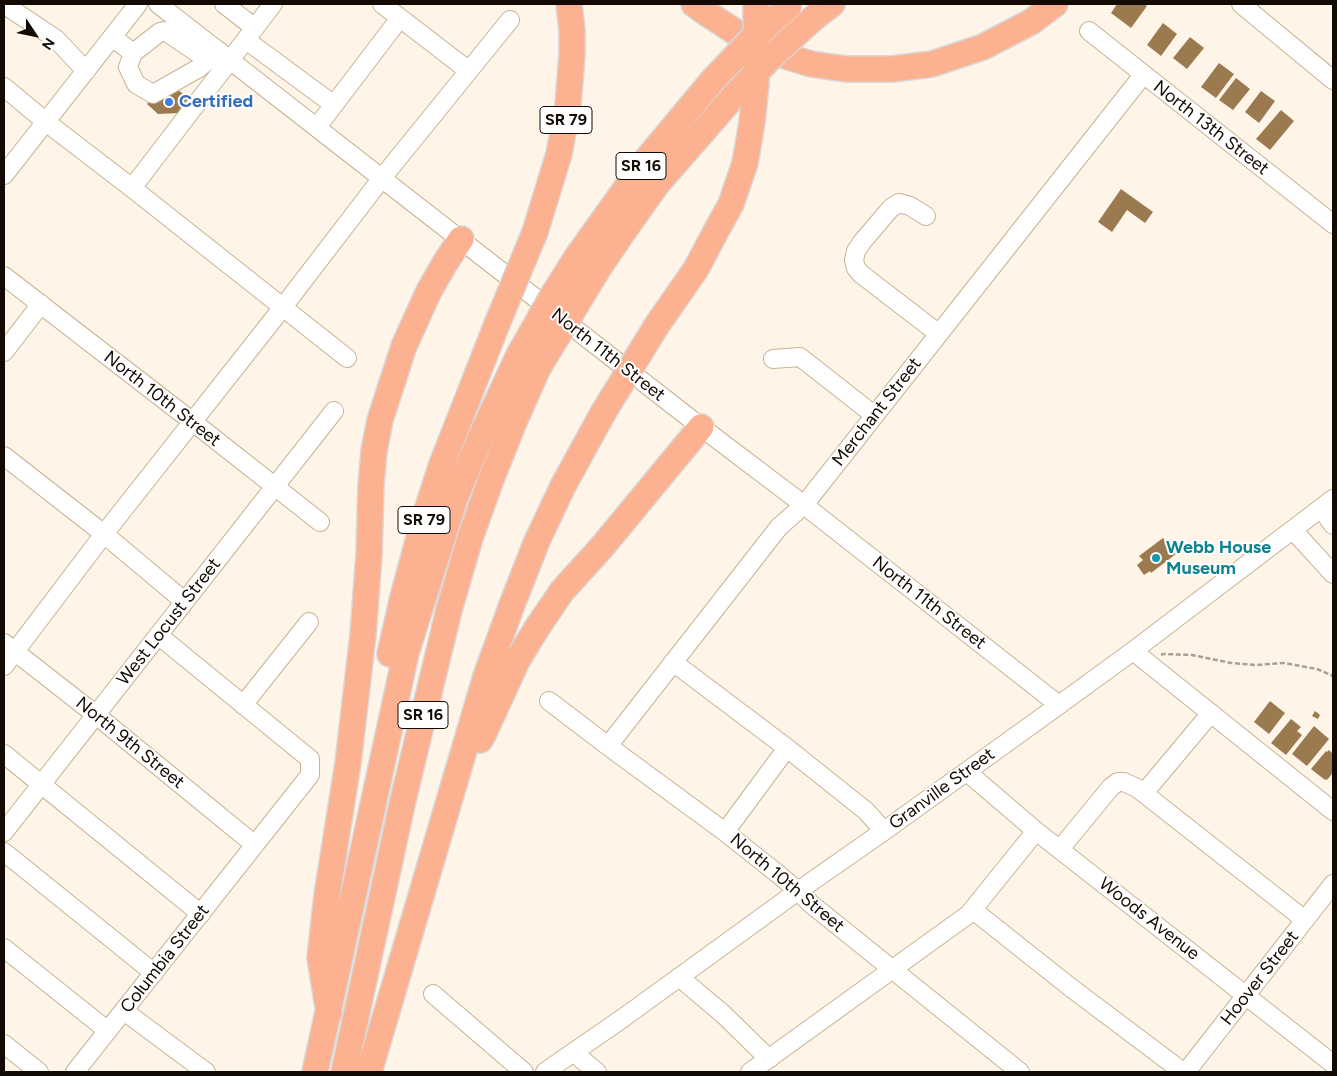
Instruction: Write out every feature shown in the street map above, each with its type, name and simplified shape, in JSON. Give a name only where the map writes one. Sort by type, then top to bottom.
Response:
[{"type":"highway","name":"SR 79","points":[[390,725],[388,663],[424,519],[442,464],[497,324],[536,232],[559,154],[568,105],[572,55],[569,4]]},
{"type":"highway","points":[[694,4],[743,36],[782,55],[811,64],[846,69],[892,69],[932,64],[983,47],[1031,22],[1054,4]]},
{"type":"highway","points":[[369,1072],[486,676],[537,541],[563,486],[602,413],[657,325],[696,269],[731,204],[745,163],[752,122],[756,84],[756,4]]},
{"type":"highway","name":"SR 16","points":[[588,263],[647,159],[712,81],[750,41],[790,5]]},
{"type":"highway","name":"SR 16","points":[[344,1072],[403,800],[449,610],[470,538],[514,422],[528,362],[553,295],[621,235],[657,184],[733,97],[772,56],[824,10]]},
{"type":"highway","points":[[328,1013],[320,958],[327,895],[348,763],[363,635],[374,451],[380,420],[404,346],[429,291],[461,239]]},
{"type":"highway","name":"SR 16","points":[[315,1072],[406,653],[455,498],[482,434],[528,362]]},
{"type":"highway","points":[[462,757],[482,737],[518,659],[562,591],[602,547],[701,427]]},
{"type":"street","points":[[4,176],[138,4]]},
{"type":"street","name":"North 11th Street","points":[[158,4],[219,57],[317,127],[1060,705]]},
{"type":"street","points":[[224,4],[250,34],[334,106]]},
{"type":"street","points":[[219,57],[165,31],[160,32],[133,53],[128,67],[136,84],[153,94],[219,57],[250,34],[273,4]]},
{"type":"street","points":[[382,4],[469,71]]},
{"type":"street","points":[[1241,4],[1333,80]]},
{"type":"street","points":[[5,5],[56,39],[86,71]]},
{"type":"street","points":[[317,127],[400,18]]},
{"type":"street","points":[[4,666],[9,648],[104,534],[284,307],[382,178],[510,20]]},
{"type":"street","name":"North 13th Street","points":[[1089,32],[1333,224]]},
{"type":"street","points":[[112,37],[133,53]]},
{"type":"street","points":[[132,188],[219,57]]},
{"type":"street","name":"Merchant Street","points":[[608,746],[779,527],[804,505],[1144,74]]},
{"type":"street","points":[[4,87],[347,358]]},
{"type":"street","points":[[926,216],[910,206],[899,202],[891,208],[862,242],[856,251],[854,260],[860,274],[939,334]]},
{"type":"street","name":"North 10th Street","points":[[4,276],[320,522]]},
{"type":"street","points":[[4,352],[42,304]]},
{"type":"street","points":[[773,359],[800,357],[874,415]]},
{"type":"street","name":"West Locust Street","points":[[4,832],[334,411]]},
{"type":"street","points":[[4,456],[104,534],[184,601]]},
{"type":"street","points":[[1327,504],[1333,525]]},
{"type":"street","name":"Granville Street","points":[[545,1072],[1060,705],[1327,504]]},
{"type":"street","points":[[1293,530],[1333,574]]},
{"type":"street","points":[[158,635],[243,705],[309,622]]},
{"type":"street","name":"North 9th Street","points":[[9,648],[96,715],[255,845]]},
{"type":"street","points":[[1133,651],[1333,811]]},
{"type":"street","points":[[673,662],[787,748],[866,812],[884,831]]},
{"type":"street","name":"North 10th Street","points":[[549,701],[725,832],[798,890],[811,904],[1020,1072]]},
{"type":"street","name":"Columbia Street","points":[[75,1072],[310,775],[310,759],[243,705]]},
{"type":"street","points":[[1144,793],[1211,712]]},
{"type":"street","points":[[725,832],[787,748]]},
{"type":"street","points":[[4,754],[201,914]]},
{"type":"street","name":"Woods Avenue","points":[[966,772],[1036,831],[1333,1064]]},
{"type":"street","points":[[1060,849],[1112,787],[1118,782],[1124,782],[1144,793],[1305,920]]},
{"type":"street","points":[[750,1072],[969,914],[1036,831]]},
{"type":"street","points":[[4,852],[154,973]]},
{"type":"street","name":"Hoover Street","points":[[1185,1072],[1333,884]]},
{"type":"street","points":[[973,910],[1077,993],[1185,1072]]},
{"type":"street","points":[[4,948],[108,1031]]},
{"type":"street","points":[[679,977],[723,1014],[769,1059]]},
{"type":"street","points":[[433,994],[524,1072]]},
{"type":"street","points":[[124,1011],[206,1072]]},
{"type":"street","points":[[4,1044],[39,1072]]},
{"type":"street","points":[[574,1053],[597,1072]]},
{"type":"path","points":[[1149,663],[1163,654],[1192,655],[1231,663],[1256,665],[1284,662],[1316,669],[1333,676]]},
{"type":"building","points":[[1117,4],[1144,4],[1147,6],[1131,28],[1111,13]]},
{"type":"building","points":[[1163,23],[1177,34],[1161,56],[1147,45]]},
{"type":"building","points":[[1190,37],[1204,48],[1187,69],[1173,58]]},
{"type":"building","points":[[1219,63],[1234,74],[1216,98],[1201,87]]},
{"type":"building","points":[[1236,78],[1250,89],[1233,110],[1219,100]]},
{"type":"building","name":"Certified","points":[[178,90],[191,100],[179,113],[158,114],[147,104],[157,93]]},
{"type":"building","points":[[1261,91],[1275,101],[1259,123],[1245,112]]},
{"type":"building","points":[[1281,110],[1294,121],[1270,150],[1256,139]]},
{"type":"building","points":[[1121,189],[1153,212],[1145,223],[1127,210],[1112,232],[1098,222]]},
{"type":"building","name":"Webb House Museum","points":[[1163,538],[1176,554],[1151,573],[1150,571],[1144,575],[1137,565],[1143,560],[1139,556]]},
{"type":"building","points":[[1270,701],[1285,713],[1269,734],[1254,722]]},
{"type":"building","points":[[1315,711],[1320,715],[1318,719],[1312,716]]},
{"type":"building","points":[[1291,719],[1301,727],[1297,731],[1302,735],[1286,755],[1271,743]]},
{"type":"building","points":[[1314,726],[1329,739],[1307,766],[1292,754]]},
{"type":"building","points":[[1329,750],[1333,754],[1333,775],[1325,780],[1311,769]]},
{"type":"place","name":"Certified","points":[[169,102]]},
{"type":"place","name":"Webb House Museum","points":[[1156,558]]}]
